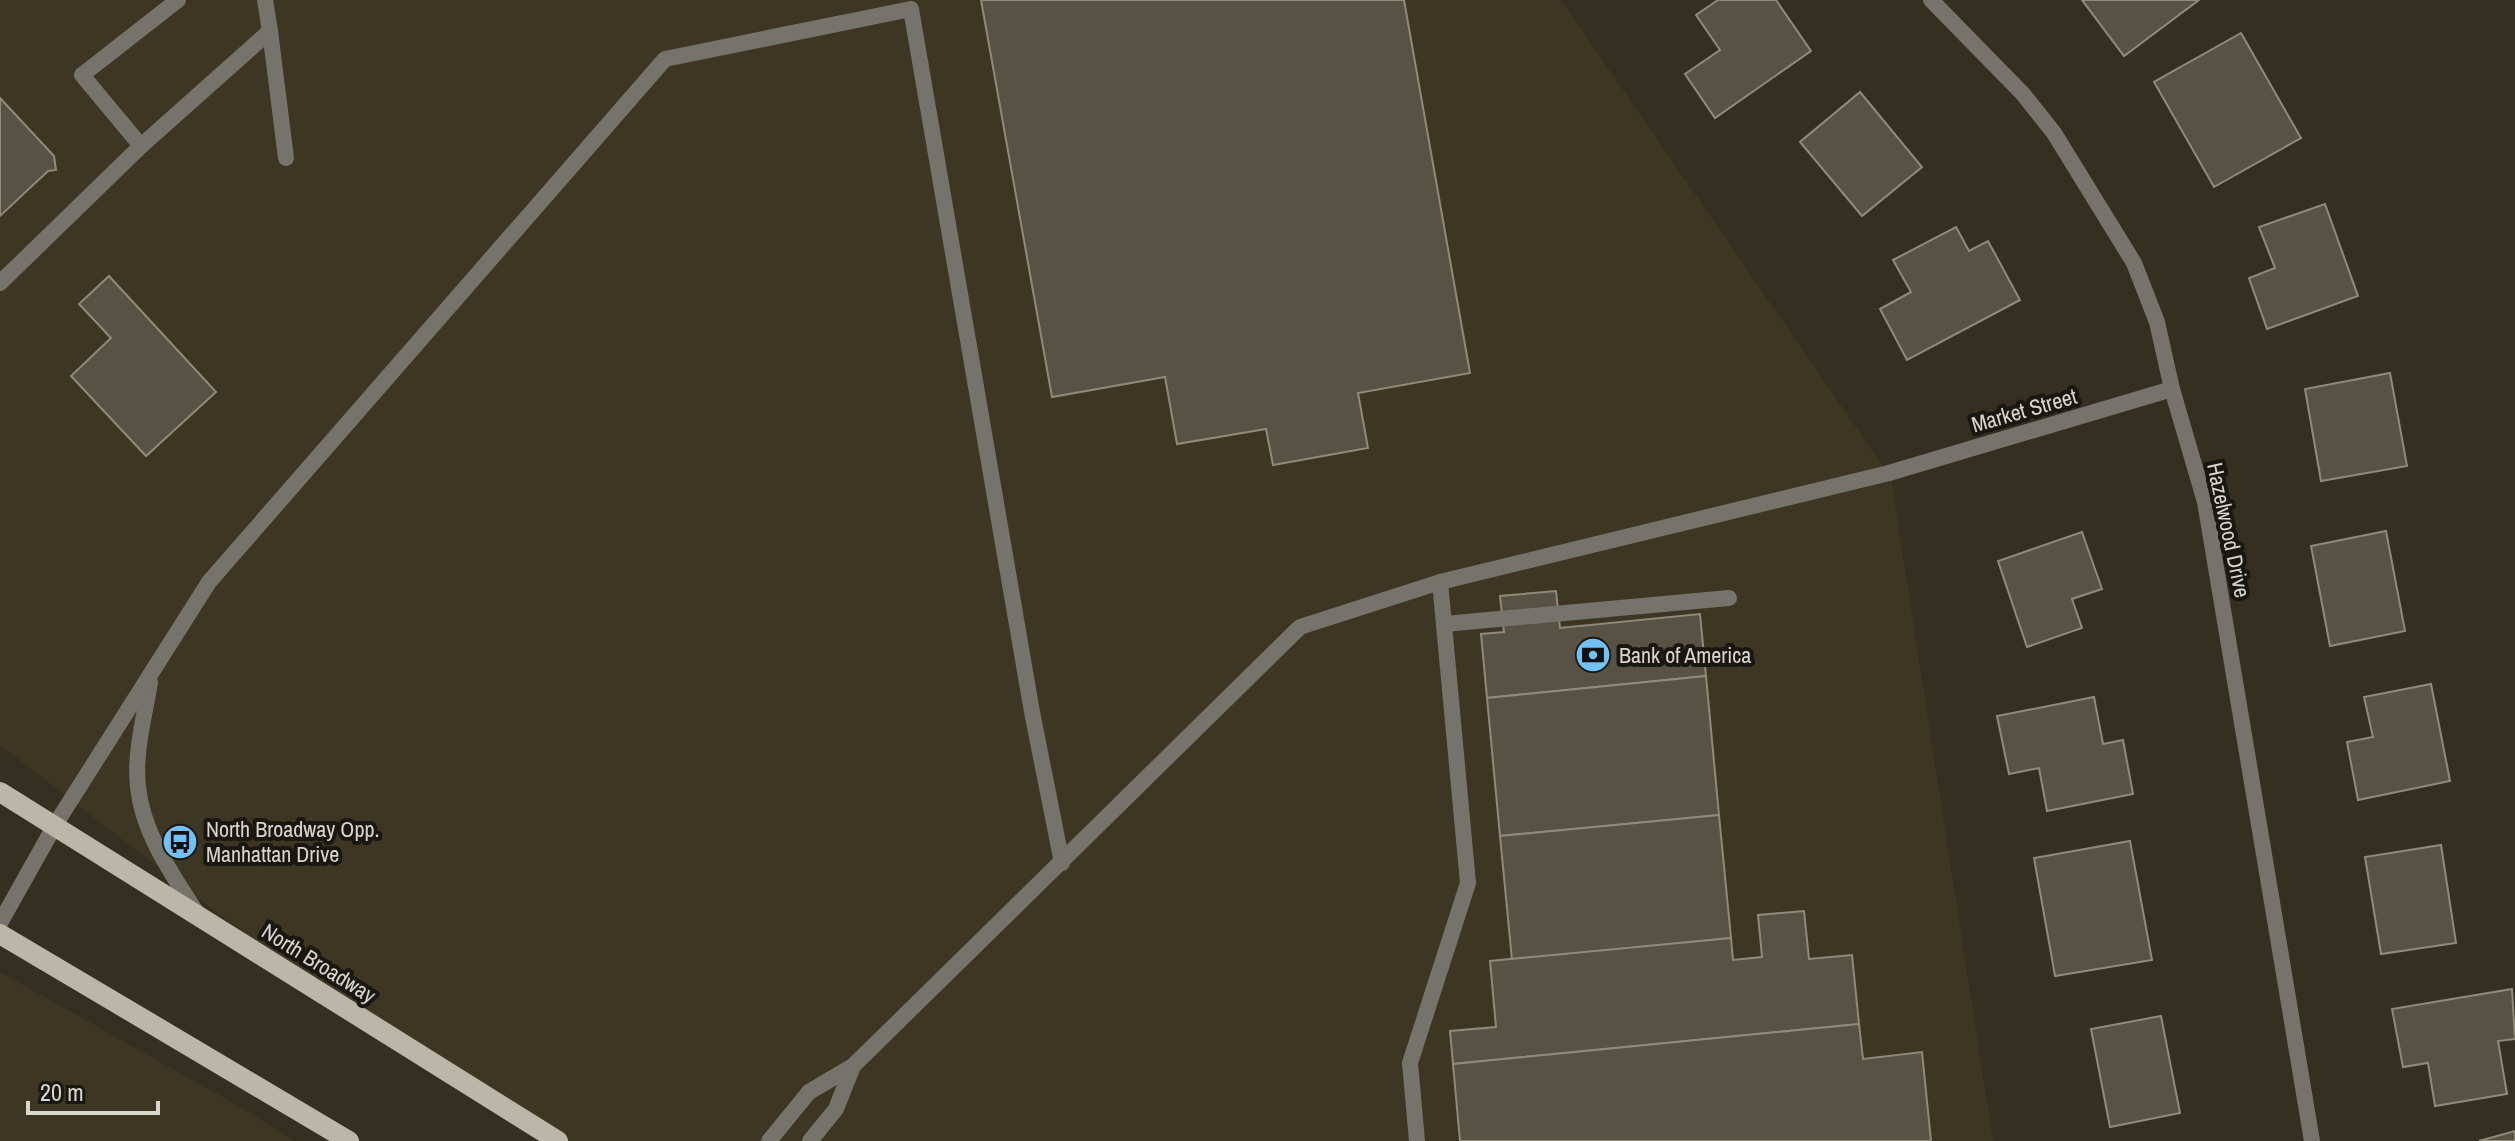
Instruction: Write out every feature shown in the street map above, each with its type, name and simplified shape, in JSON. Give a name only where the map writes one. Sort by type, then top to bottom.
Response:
[{"type":"main road","name":"North Broadway","points":[[0,792],[558,1141]]},
{"type":"main road","points":[[0,934],[349,1141]]},
{"type":"street","points":[[141,146],[82,75],[178,0]]},
{"type":"street","points":[[265,0],[286,158]]},
{"type":"street","name":"Hazelwood Drive","points":[[1931,0],[2023,94],[2054,133],[2134,263],[2157,322],[2172,389],[2205,502],[2312,1141]]},
{"type":"street","points":[[0,923],[55,825],[209,582],[665,59],[911,9],[1029,697],[1062,863]]},
{"type":"street","points":[[0,283],[141,146],[270,31]]},
{"type":"street","name":"Market Street","points":[[853,1066],[1300,627],[1440,582],[1889,473],[2172,389]]},
{"type":"street","points":[[1417,1141],[1410,1063],[1468,883],[1440,582]]},
{"type":"street","points":[[1444,624],[1729,598]]},
{"type":"street","points":[[152,673],[138,751],[138,787],[150,832],[163,861],[199,916]]},
{"type":"street","points":[[769,1141],[809,1092],[853,1066]]},
{"type":"street","points":[[810,1141],[836,1109],[853,1066]]},
{"type":"shaded area","points":[[0,0],[1561,0],[1891,478],[1993,1141],[558,1141],[328,998],[0,745]]},
{"type":"shaded area","points":[[0,972],[249,1112],[294,1141],[0,1141]]},
{"type":"building","points":[[981,0],[1404,0],[1470,373],[1358,393],[1368,448],[1273,465],[1266,429],[1177,444],[1165,377],[1052,397]]},
{"type":"building","points":[[1718,0],[1776,0],[1811,51],[1715,118],[1685,74],[1720,50],[1696,15]]},
{"type":"building","points":[[2082,0],[2199,0],[2124,56]]},
{"type":"building","points":[[2241,33],[2301,138],[2214,187],[2154,82]]},
{"type":"building","points":[[1860,92],[1922,167],[1862,216],[1800,142]]},
{"type":"building","points":[[0,98],[54,156],[56,170],[48,171],[0,216]]},
{"type":"building","points":[[2325,204],[2358,296],[2267,329],[2249,278],[2275,268],[2259,227]]},
{"type":"building","points":[[1956,227],[1969,251],[1988,241],[2020,300],[1907,360],[1880,309],[1911,292],[1893,260]]},
{"type":"building","points":[[109,276],[216,392],[146,456],[71,376],[111,338],[79,304]]},
{"type":"building","points":[[2390,373],[2407,466],[2321,481],[2305,389]]},
{"type":"building","points":[[2386,531],[2405,631],[2330,646],[2311,546]]},
{"type":"building","points":[[2082,532],[2102,589],[2072,599],[2082,628],[2027,647],[1998,561]]},
{"type":"building","name":"Bank of America","points":[[1556,591],[1560,628],[1700,614],[1706,676],[1487,698],[1481,634],[1504,632],[1500,596]]},
{"type":"building","points":[[1706,676],[1719,815],[1500,836],[1487,698]]},
{"type":"building","points":[[2431,684],[2450,781],[2358,800],[2347,742],[2373,737],[2364,697]]},
{"type":"building","points":[[2094,697],[2103,744],[2123,740],[2133,794],[2047,811],[2039,768],[2009,774],[1997,716]]},
{"type":"building","points":[[1719,815],[1731,938],[1512,960],[1500,836]]},
{"type":"building","points":[[2130,841],[2152,960],[2055,976],[2034,858]]},
{"type":"building","points":[[2441,845],[2456,943],[2381,954],[2365,857]]},
{"type":"building","points":[[1804,911],[1809,959],[1852,955],[1859,1024],[1453,1064],[1450,1031],[1496,1027],[1490,961],[1731,938],[1733,960],[1762,957],[1758,915]]},
{"type":"building","points":[[2512,989],[2515,1039],[2498,1041],[2507,1094],[2435,1106],[2428,1063],[2403,1067],[2392,1009]]},
{"type":"building","points":[[2161,1016],[2180,1113],[2110,1127],[2091,1029]]},
{"type":"building","points":[[1859,1024],[1863,1059],[1922,1052],[1931,1141],[1460,1141],[1453,1064]]},
{"type":"building","points":[[2515,1131],[2515,1141],[2479,1141]]},
{"type":"place","name":"Bank of America","points":[[1593,655]]},
{"type":"place","name":"North Broadway Opp. Manhattan Drive","points":[[180,842]]}]
